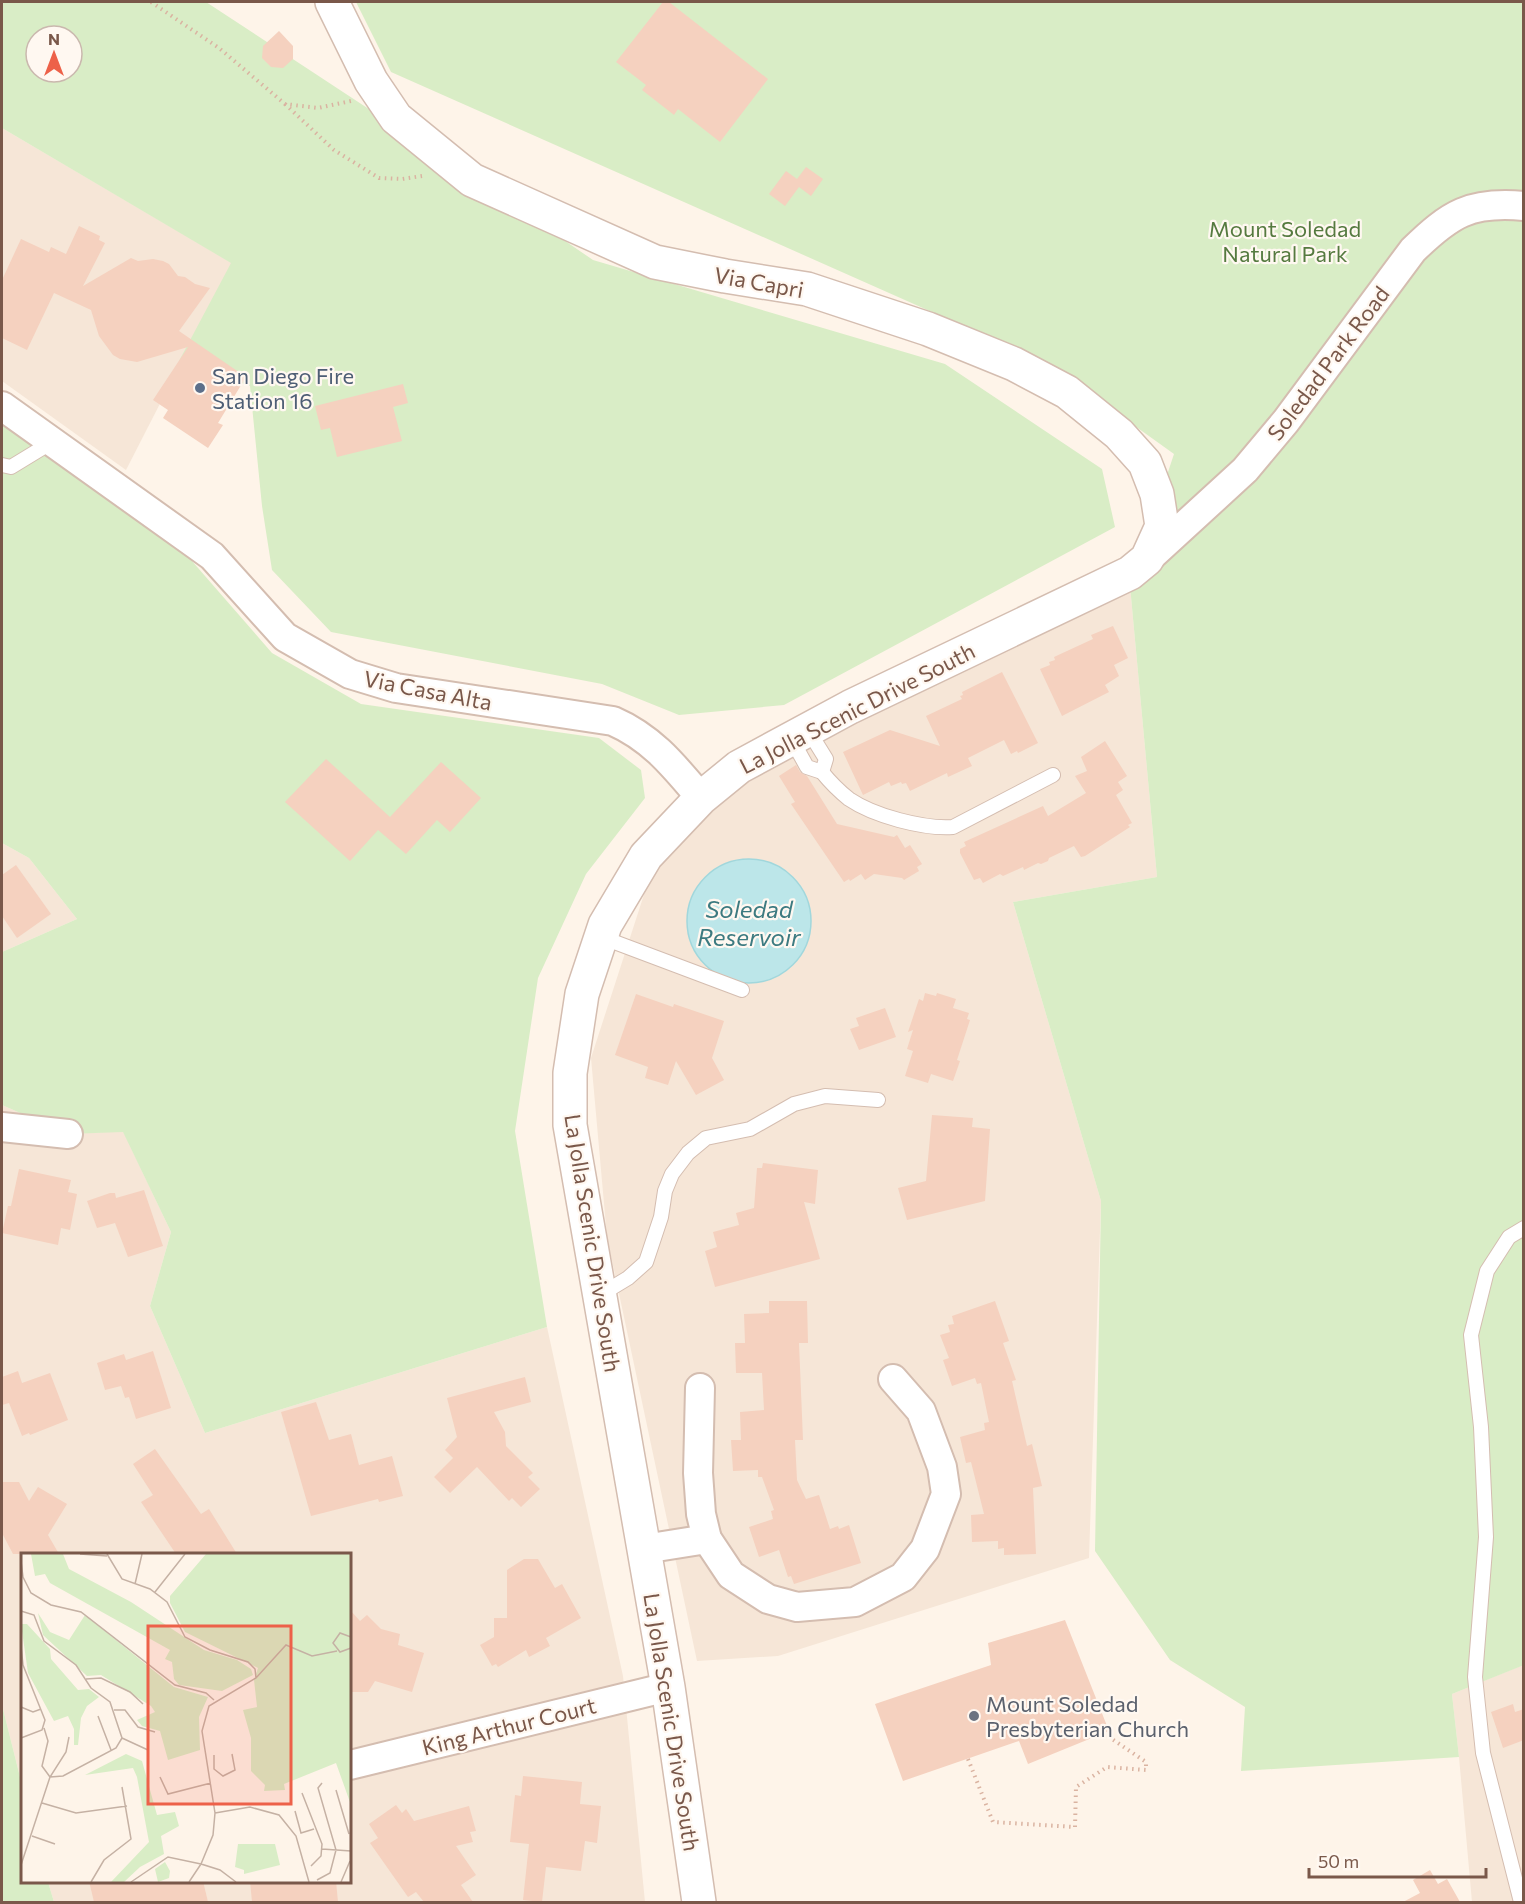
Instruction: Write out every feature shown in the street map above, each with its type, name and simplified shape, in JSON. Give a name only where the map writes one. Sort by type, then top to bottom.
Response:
[{"type":"street","name":"Via Capri","points":[[332,2],[370,81],[396,118],[472,180],[655,262],[807,289],[928,329],[1014,364],[1067,392],[1119,434],[1145,463],[1158,494],[1162,526],[1147,559]]},
{"type":"street","name":"Soledad Park Road","points":[[1147,559],[1245,470],[1286,421],[1413,250],[1438,225],[1474,207],[1503,204],[1524,206]]},
{"type":"street","name":"Via Casa Alta","points":[[2,406],[212,556],[285,637],[350,674],[396,688],[613,721],[633,730],[666,756],[701,798]]},
{"type":"street","name":"La Jolla Scenic Drive South","points":[[699,1902],[668,1687],[570,1125],[570,1073],[582,994],[605,925],[645,856],[701,798],[739,767],[850,707],[1130,573],[1147,559]]},
{"type":"street","points":[[2,1127],[68,1134]]},
{"type":"street","points":[[700,1388],[698,1473],[701,1514],[707,1539],[731,1575],[768,1599],[797,1607],[855,1602],[903,1577],[925,1550],[946,1494],[942,1467],[921,1411],[893,1379]]},
{"type":"street","points":[[644,1549],[707,1539]]},
{"type":"street","name":"King Arthur Court","points":[[351,1765],[668,1687]]},
{"type":"lane","points":[[2,465],[11,466],[52,442]]},
{"type":"lane","points":[[822,772],[826,759],[813,738],[801,734],[796,749],[807,767],[822,772],[849,798],[861,806],[912,824],[938,828],[953,827],[1053,775]]},
{"type":"lane","points":[[601,938],[742,990]]},
{"type":"lane","points":[[600,1295],[628,1278],[646,1262],[661,1217],[665,1191],[672,1174],[688,1153],[706,1138],[750,1129],[794,1104],[825,1096],[878,1100]]},
{"type":"lane","points":[[1521,1902],[1483,1753],[1475,1677],[1486,1537],[1481,1427],[1471,1335],[1487,1271],[1509,1237],[1524,1228]]},
{"type":"path","points":[[151,2],[219,48],[285,104],[334,150],[379,178],[419,177],[451,163]]},
{"type":"path","points":[[285,104],[318,108],[350,102],[370,81]]},
{"type":"path","points":[[968,1759],[993,1822],[1075,1827],[1076,1787],[1107,1767],[1146,1770],[1146,1762],[1108,1737]]},
{"type":"shaded area","points":[[2,128],[232,263],[126,470],[2,381]]},
{"type":"shaded area","points":[[1130,586],[1157,877],[1013,902],[1101,1201],[1089,1558],[778,1656],[697,1661],[607,1237],[591,1058],[650,876],[756,766]]},
{"type":"shaded area","points":[[2,843],[29,858],[77,919],[2,952]]},
{"type":"shaded area","points":[[2,1105],[68,1134],[123,1131],[171,1232],[150,1306],[205,1433],[547,1327],[623,1676],[645,1902],[54,1902],[48,1883],[351,1883],[351,1553],[21,1553],[21,1781],[2,1705]]},
{"type":"shaded area","points":[[1523,1665],[1523,1902],[1472,1902],[1452,1694]]},
{"type":"green space","points":[[2,2],[206,2],[451,163],[593,260],[945,364],[1102,469],[1115,527],[784,705],[679,715],[602,684],[331,632],[272,570],[262,506],[250,386],[179,361],[231,263],[2,128]]},
{"type":"green space","name":"Mount Soledad Natural Park","points":[[356,2],[1523,2],[1524,1665],[1452,1694],[1459,1757],[1241,1771],[1245,1707],[1170,1660],[1095,1551],[1101,1201],[1013,902],[1157,877],[1130,586],[1174,454],[1047,363],[391,72]]},
{"type":"green space","points":[[2,415],[178,545],[272,653],[361,704],[599,738],[641,770],[645,798],[586,874],[538,978],[515,1131],[547,1327],[205,1433],[150,1306],[171,1232],[123,1132],[68,1134],[2,1105],[2,952],[77,919],[29,858],[2,843]]},
{"type":"green space","points":[[2,1705],[21,1781],[21,1883],[48,1883],[54,1902],[2,1902]]},
{"type":"water","name":"Soledad Reservoir","points":[[749,859],[773,864],[793,877],[806,897],[811,921],[806,945],[793,965],[773,978],[749,983],[725,978],[705,965],[692,945],[687,921],[692,897],[705,877],[725,864]]},
{"type":"building","points":[[663,2],[669,2],[768,79],[720,142],[678,109],[674,115],[642,90],[646,85],[616,62]]},
{"type":"building","points":[[279,31],[293,46],[293,59],[283,68],[271,67],[262,58],[263,46]]},
{"type":"building","points":[[806,167],[823,179],[811,196],[799,187],[785,206],[769,194],[786,171],[797,179]]},
{"type":"building","points":[[79,226],[100,236],[99,240],[105,243],[83,286],[131,258],[138,261],[153,259],[163,261],[169,264],[178,276],[210,288],[179,331],[246,377],[218,423],[223,425],[208,448],[163,418],[168,410],[153,400],[188,347],[137,362],[120,359],[113,355],[99,336],[91,310],[54,293],[27,350],[2,338],[2,280],[21,239],[49,252],[51,247],[66,254]]},
{"type":"building","points":[[403,384],[408,403],[393,407],[402,441],[337,457],[330,428],[321,430],[315,406]]},
{"type":"building","points":[[1113,626],[1128,658],[1114,665],[1119,676],[1105,685],[1109,692],[1062,716],[1040,669],[1050,665],[1049,662],[1055,660],[1054,657],[1093,639],[1091,635]]},
{"type":"building","points":[[1002,672],[1038,743],[1011,754],[1004,740],[968,758],[972,766],[948,777],[947,773],[910,791],[906,783],[901,782],[891,786],[889,782],[863,795],[843,752],[890,730],[940,746],[926,716],[962,699],[960,696],[963,695],[962,692]]},
{"type":"building","points":[[1105,741],[1127,776],[1118,782],[1123,790],[1116,795],[1132,823],[1128,825],[1130,827],[1085,856],[1081,857],[1074,846],[1049,858],[1048,861],[1024,870],[1023,867],[1003,876],[1000,874],[983,883],[980,878],[974,880],[960,853],[960,849],[966,846],[964,842],[1043,806],[1048,816],[1086,793],[1075,776],[1087,771],[1081,757]]},
{"type":"building","points":[[326,759],[390,817],[441,762],[481,798],[450,832],[437,820],[406,854],[378,830],[350,861],[285,802]]},
{"type":"building","points":[[796,765],[800,772],[807,776],[837,824],[894,837],[897,835],[905,848],[910,845],[922,864],[917,867],[919,871],[904,880],[874,874],[865,880],[861,874],[844,882],[791,804],[795,802],[779,776]]},
{"type":"building","points":[[16,865],[51,914],[17,938],[2,916],[2,875]]},
{"type":"building","points":[[925,993],[936,996],[937,993],[956,999],[953,1008],[969,1013],[967,1019],[970,1020],[953,1081],[931,1074],[928,1083],[905,1076],[913,1051],[907,1049],[913,1030],[908,1032],[919,999],[923,1001]]},
{"type":"building","points":[[636,994],[724,1021],[712,1058],[724,1080],[696,1095],[676,1061],[668,1085],[645,1078],[648,1067],[615,1055]]},
{"type":"building","points":[[885,1008],[896,1037],[859,1050],[850,1029],[859,1026],[856,1018]]},
{"type":"building","points":[[932,1115],[973,1118],[972,1127],[990,1129],[985,1201],[907,1220],[898,1188],[926,1181]]},
{"type":"building","points":[[763,1163],[818,1170],[815,1204],[804,1202],[820,1259],[715,1287],[705,1251],[717,1247],[713,1232],[739,1225],[736,1213],[754,1208],[757,1168],[762,1168]]},
{"type":"building","points":[[19,1169],[71,1180],[68,1192],[77,1194],[70,1230],[61,1228],[58,1245],[2,1233]]},
{"type":"building","points":[[144,1190],[163,1246],[128,1257],[115,1223],[97,1228],[87,1201],[110,1193],[115,1193],[116,1198]]},
{"type":"building","points":[[769,1301],[807,1301],[808,1343],[799,1343],[803,1440],[795,1440],[797,1480],[806,1499],[819,1495],[830,1529],[838,1526],[839,1529],[849,1525],[861,1563],[794,1584],[791,1576],[788,1577],[779,1550],[759,1557],[749,1527],[773,1519],[771,1511],[774,1510],[762,1477],[758,1477],[758,1470],[733,1471],[731,1440],[741,1440],[740,1412],[764,1410],[762,1373],[736,1373],[735,1343],[745,1343],[744,1314],[769,1313]]},
{"type":"building","points":[[995,1301],[1009,1341],[1003,1343],[1016,1380],[1012,1381],[1027,1446],[1032,1444],[1042,1486],[1033,1488],[1036,1554],[1004,1555],[1004,1548],[998,1549],[998,1541],[972,1542],[971,1515],[984,1514],[971,1462],[966,1463],[960,1437],[985,1430],[984,1423],[989,1422],[981,1383],[977,1384],[975,1378],[952,1386],[943,1360],[949,1358],[940,1335],[950,1332],[948,1325],[954,1324],[952,1316]]},
{"type":"building","points":[[153,1351],[171,1408],[136,1419],[129,1397],[125,1398],[121,1386],[105,1390],[97,1363],[124,1354],[126,1360]]},
{"type":"building","points":[[18,1371],[22,1383],[50,1373],[68,1420],[22,1436],[9,1403],[2,1405],[2,1377]]},
{"type":"building","points":[[525,1377],[531,1402],[494,1412],[505,1432],[506,1446],[533,1473],[528,1477],[540,1489],[521,1507],[512,1498],[509,1501],[477,1467],[450,1493],[434,1477],[453,1458],[445,1450],[457,1437],[447,1398]]},
{"type":"building","points":[[316,1402],[329,1440],[351,1434],[359,1465],[392,1456],[403,1496],[379,1502],[378,1499],[311,1516],[281,1412]]},
{"type":"building","points":[[155,1449],[201,1514],[209,1509],[236,1553],[175,1553],[141,1502],[153,1495],[133,1464]]},
{"type":"building","points":[[2,1482],[19,1482],[29,1501],[38,1487],[67,1504],[48,1535],[58,1553],[13,1554],[2,1533]]},
{"type":"building","points":[[524,1559],[538,1559],[555,1588],[562,1584],[581,1618],[546,1638],[550,1646],[529,1657],[526,1650],[498,1667],[496,1664],[492,1666],[480,1645],[494,1637],[494,1618],[507,1618],[507,1570]]},
{"type":"building","points":[[351,1611],[360,1621],[367,1615],[381,1629],[400,1634],[398,1645],[424,1653],[412,1692],[375,1681],[368,1692],[351,1692]]},
{"type":"building","points":[[1065,1620],[1109,1731],[1028,1764],[1019,1741],[903,1781],[875,1704],[991,1665],[988,1643]]},
{"type":"building","points":[[1513,1704],[1515,1712],[1524,1709],[1524,1740],[1503,1748],[1491,1712]]},
{"type":"building","points":[[523,1776],[582,1782],[580,1804],[601,1806],[597,1843],[585,1841],[581,1871],[546,1867],[542,1902],[523,1900],[529,1844],[510,1842],[515,1795],[521,1796]]},
{"type":"building","points":[[396,1805],[402,1813],[406,1809],[414,1821],[469,1806],[476,1831],[470,1832],[473,1842],[456,1846],[476,1875],[461,1885],[473,1902],[424,1902],[416,1892],[408,1897],[370,1843],[378,1838],[369,1824]]},
{"type":"building","points":[[1430,1870],[1438,1884],[1447,1879],[1460,1902],[1403,1902],[1420,1893],[1413,1880]]},
{"type":"building","points":[[89,1883],[203,1883],[208,1902],[94,1902]]},
{"type":"building","points":[[250,1883],[336,1883],[338,1902],[252,1902]]},
{"type":"place","name":"San Diego Fire Station 16","points":[[200,388]]},
{"type":"place","name":"Mount Soledad Presbyterian Church","points":[[974,1716]]}]
